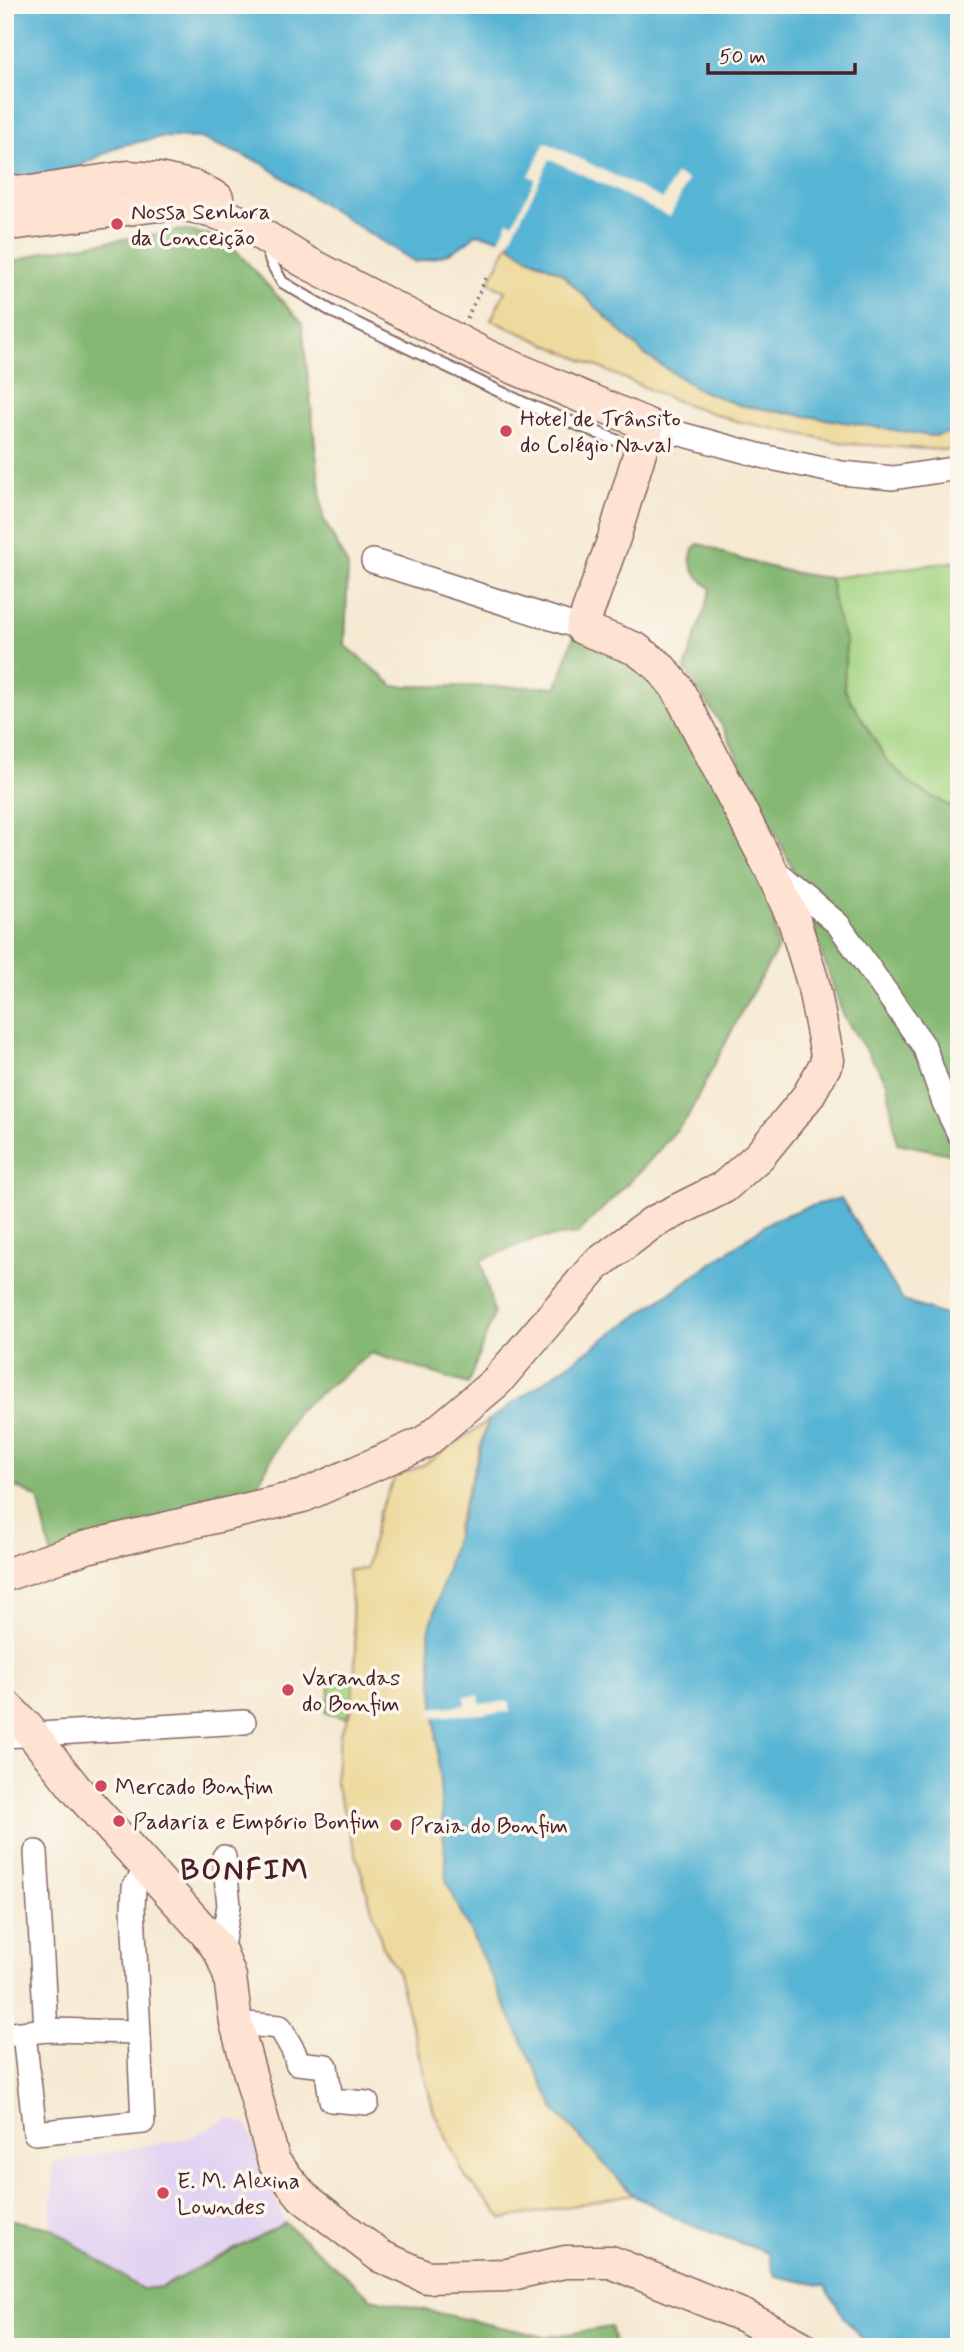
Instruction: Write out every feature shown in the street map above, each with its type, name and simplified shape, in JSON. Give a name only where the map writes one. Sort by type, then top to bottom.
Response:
[{"type":"main road","points":[[5,191],[32,192],[128,177],[159,179],[195,187],[215,196],[253,229]]},
{"type":"main road","points":[[5,1575],[87,1547],[303,1496],[425,1443],[496,1382],[596,1265],[652,1223],[724,1187],[760,1155],[808,1097],[828,1060],[813,983],[794,919],[771,868],[677,688],[659,666],[636,649],[582,628],[614,538],[645,437],[304,261],[253,229],[209,210],[186,205],[159,205],[12,227]]},
{"type":"main road","points":[[5,1705],[18,1736],[75,1788],[221,1952],[230,1977],[236,2023],[274,2162],[303,2197],[380,2256],[427,2277],[507,2274],[565,2262],[611,2262],[744,2316],[802,2347]]},
{"type":"street","points":[[645,437],[762,456],[841,473],[893,478],[959,468]]},
{"type":"street","points":[[373,561],[582,628]]},
{"type":"street","points":[[771,868],[838,924],[924,1046],[944,1103],[959,1134]]},
{"type":"street","points":[[18,1736],[244,1722]]},
{"type":"street","points":[[36,1852],[25,2033],[35,2133],[143,2122],[133,1908],[134,1887],[148,1868]]},
{"type":"street","points":[[221,1952],[229,1905],[224,1857]]},
{"type":"street","points":[[236,2023],[280,2027],[295,2052],[297,2063],[326,2066],[331,2100],[367,2102]]},
{"type":"street","points":[[25,2033],[138,2032]]},
{"type":"lane","points":[[253,229],[282,282],[333,312],[515,399],[645,437]]},
{"type":"path","points":[[456,340],[487,276]]},
{"type":"shaded area","name":"E. M. Alexina Lowndes","points":[[229,2118],[247,2125],[285,2223],[162,2287],[142,2289],[51,2228],[54,2163],[190,2138]]},
{"type":"green space","points":[[183,230],[209,235],[231,245],[302,323],[323,518],[348,566],[345,645],[394,686],[557,687],[577,626],[636,649],[770,868],[777,950],[744,1007],[687,1118],[643,1168],[577,1234],[535,1239],[481,1260],[494,1314],[468,1384],[371,1353],[296,1412],[257,1486],[54,1566],[38,1498],[5,1482],[5,265],[47,251]]},
{"type":"green space","points":[[697,544],[769,567],[830,578],[836,614],[846,642],[844,689],[887,761],[913,786],[959,811],[959,1156],[897,1143],[887,1082],[844,1017],[790,863],[724,729],[685,669],[711,589],[696,574],[691,563]]},
{"type":"green space","points":[[959,561],[959,811],[913,786],[887,761],[844,689],[846,642],[836,614],[830,578]]},
{"type":"green space","points":[[332,1673],[352,1676],[353,1698],[351,1709],[345,1718],[326,1713]]},
{"type":"green space","points":[[5,2219],[51,2228],[142,2289],[162,2287],[285,2223],[371,2298],[546,2337],[611,2327],[617,2347],[5,2347]]},
{"type":"sand","points":[[508,244],[522,254],[560,272],[645,355],[700,390],[739,405],[932,436],[959,432],[959,451],[850,444],[736,421],[671,399],[491,320],[505,291],[489,282]]},
{"type":"sand","name":"Praia do Bonfim","points":[[488,1421],[456,1529],[555,2110],[632,2194],[503,2219],[466,2178],[434,2112],[397,1970],[383,1947],[335,1781],[340,1734],[351,1712],[356,1654],[348,1570],[366,1569],[379,1512],[395,1477],[425,1464]]},
{"type":"water","points":[[5,5],[959,5],[959,432],[932,436],[739,405],[700,390],[645,355],[560,272],[522,254],[505,239],[476,234],[448,253],[415,262],[262,163],[200,138],[161,137],[119,146],[78,167],[51,175],[5,176]]},
{"type":"water","points":[[841,1198],[903,1301],[959,1320],[959,2347],[870,2347],[848,2323],[825,2286],[775,2276],[768,2253],[683,2222],[632,2194],[555,2110],[447,1883],[429,1632],[488,1421],[773,1220]]},
{"type":"pier","points":[[545,142],[663,199],[676,174],[688,180],[670,217],[550,159],[507,246],[498,242],[508,221],[513,223],[535,179],[529,176]]},
{"type":"pier","points":[[479,1695],[480,1704],[510,1701],[510,1712],[432,1717],[431,1708],[465,1705],[465,1696]]},
{"type":"place","name":"Nossa Senhora da Conceição","points":[[117,224]]},
{"type":"place","name":"Hotel de Trânsito do Colégio Naval","points":[[506,431]]},
{"type":"place","name":"Varandas do Bonfim","points":[[288,1690]]},
{"type":"place","name":"Mercado Bonfim","points":[[101,1786]]},
{"type":"place","name":"Padaria e Empório Bonfim","points":[[119,1821]]},
{"type":"place","name":"Praia do Bonfim","points":[[396,1825]]},
{"type":"place","name":"E. M. Alexina Lowndes","points":[[163,2193]]},
{"type":"district","name":"BONFIM","points":[[245,1869]]}]
